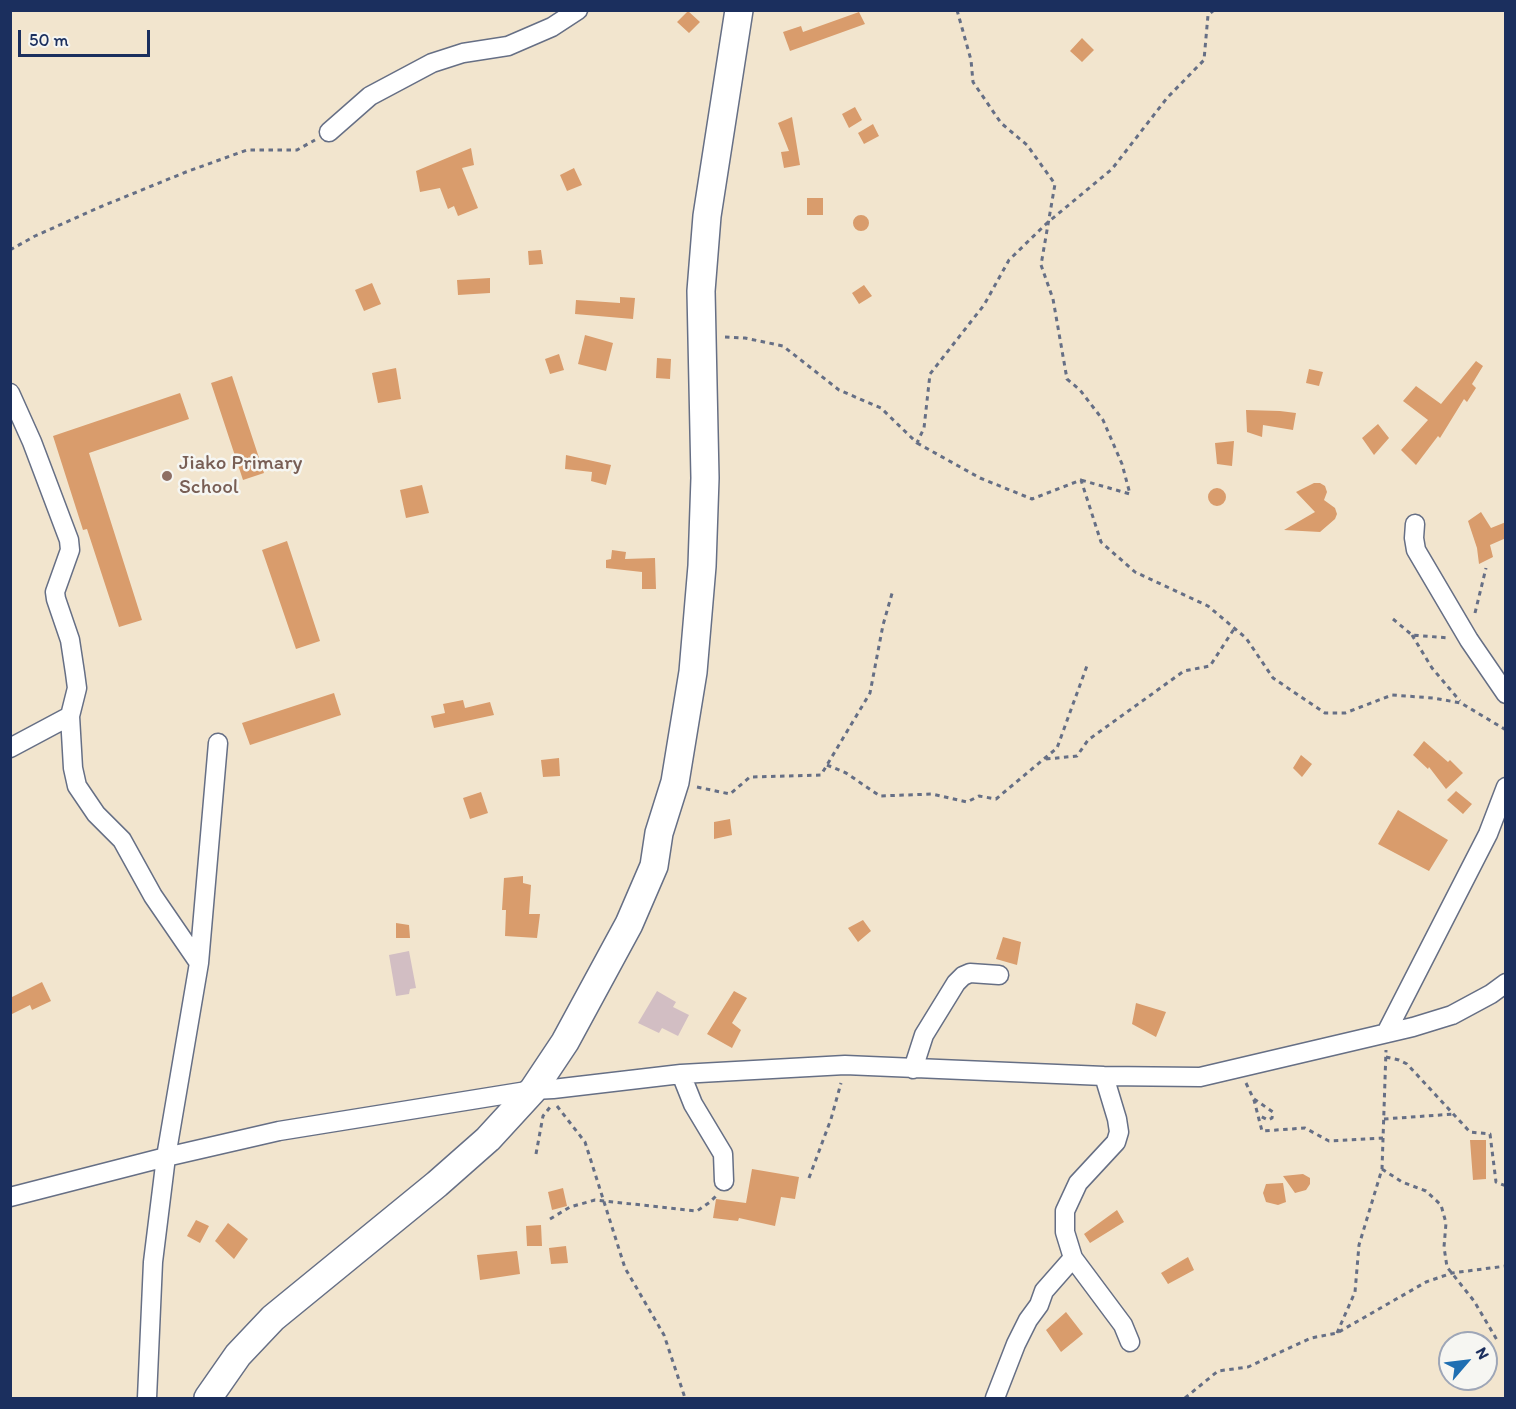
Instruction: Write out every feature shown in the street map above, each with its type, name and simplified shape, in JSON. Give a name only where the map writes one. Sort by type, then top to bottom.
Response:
[{"type":"street","points":[[329,132],[370,96],[432,63],[463,53],[508,46],[552,27],[578,10]]},
{"type":"street","points":[[208,1398],[238,1355],[273,1318],[437,1184],[488,1139],[533,1090],[565,1042],[629,924],[654,866],[659,833],[675,782],[693,672],[702,566],[705,478],[701,336],[707,216],[739,10]]},
{"type":"street","points":[[10,393],[32,442],[69,540],[70,550],[55,592],[70,640],[77,688],[70,716],[73,768],[77,786],[91,807],[122,840],[153,896],[198,963]]},
{"type":"street","points":[[1415,525],[1416,550],[1469,640],[1506,694]]},
{"type":"street","points":[[10,748],[70,716]]},
{"type":"street","points":[[147,1398],[153,1262],[166,1157],[198,963],[218,743]]},
{"type":"street","points":[[1386,1034],[1488,834],[1506,787]]},
{"type":"street","points":[[913,1069],[924,1035],[956,983],[970,973],[999,975]]},
{"type":"street","points":[[10,1197],[279,1131],[533,1090],[681,1074],[845,1065],[1104,1076],[1200,1077],[1386,1034],[1452,1015],[1491,994],[1506,983]]},
{"type":"street","points":[[681,1074],[693,1104],[723,1154],[724,1181]]},
{"type":"street","points":[[1104,1076],[1119,1132],[1116,1142],[1078,1183],[1065,1211],[1065,1232],[1072,1258],[1123,1325],[1130,1342]]},
{"type":"street","points":[[995,1398],[1028,1320],[1039,1305],[1044,1291],[1072,1258]]},
{"type":"path","points":[[701,336],[745,338],[783,346],[839,390],[881,408],[917,443],[980,478],[1032,500],[1081,480],[1130,494],[1122,464],[1103,420],[1080,390],[1067,379],[1053,300],[1041,265],[1055,184],[1027,146],[1001,123],[973,82],[971,60],[957,10]]},
{"type":"path","points":[[917,443],[924,428],[930,374],[984,305],[1009,260],[1047,223],[1112,169],[1167,98],[1204,60],[1208,15],[1214,10]]},
{"type":"path","points":[[10,250],[35,236],[100,207],[186,172],[247,150],[297,150],[329,132]]},
{"type":"path","points":[[1081,480],[1101,542],[1135,572],[1208,606],[1246,638],[1273,678],[1325,713],[1346,713],[1392,695],[1461,703]]},
{"type":"path","points":[[1474,621],[1486,568]]},
{"type":"path","points":[[675,782],[730,794],[750,777],[821,776],[870,693],[892,590]]},
{"type":"path","points":[[1393,619],[1412,635],[1432,668],[1461,703],[1506,730]]},
{"type":"path","points":[[1044,759],[1077,756],[1088,740],[1184,671],[1210,666],[1234,628]]},
{"type":"path","points":[[1412,635],[1469,640]]},
{"type":"path","points":[[827,765],[846,773],[880,796],[932,794],[967,802],[979,796],[996,798],[1057,748],[1088,663]]},
{"type":"path","points":[[1337,1333],[1354,1292],[1359,1245],[1382,1169],[1386,1034]]},
{"type":"path","points":[[1386,1057],[1407,1064],[1470,1132],[1490,1134],[1496,1182],[1506,1186]]},
{"type":"path","points":[[810,1178],[831,1119],[845,1065]]},
{"type":"path","points":[[1240,1068],[1253,1098],[1262,1131],[1305,1128],[1329,1140],[1383,1138]]},
{"type":"path","points":[[1253,1098],[1273,1112],[1272,1118],[1268,1120],[1258,1116]]},
{"type":"path","points":[[536,1154],[543,1116],[554,1102],[585,1142],[625,1268],[664,1335],[685,1398]]},
{"type":"path","points":[[1384,1119],[1454,1114]]},
{"type":"path","points":[[1382,1169],[1402,1182],[1426,1191],[1441,1205],[1446,1222],[1444,1247],[1447,1267],[1474,1301],[1492,1331]]},
{"type":"path","points":[[550,1220],[570,1207],[595,1200],[697,1211],[716,1198],[724,1181]]},
{"type":"path","points":[[1185,1398],[1218,1371],[1248,1367],[1311,1338],[1337,1333],[1426,1282],[1452,1273],[1506,1266]]},
{"type":"shaded area","points":[[409,951],[416,988],[410,989],[409,994],[396,996],[389,955]]},
{"type":"shaded area","points":[[657,991],[676,1002],[673,1007],[689,1015],[678,1036],[662,1028],[659,1033],[638,1023]]},
{"type":"building","points":[[688,11],[700,22],[689,33],[677,22]]},
{"type":"building","points":[[859,12],[865,24],[790,51],[783,32],[801,26],[803,32]]},
{"type":"building","points":[[1082,38],[1094,50],[1082,62],[1070,51]]},
{"type":"building","points":[[855,107],[862,120],[849,128],[842,114]]},
{"type":"building","points":[[792,117],[800,165],[784,168],[781,152],[789,151],[778,123]]},
{"type":"building","points":[[873,124],[879,136],[864,144],[858,133]]},
{"type":"building","points":[[471,148],[474,165],[462,168],[478,208],[458,216],[454,206],[448,209],[440,188],[420,192],[416,171]]},
{"type":"building","points":[[574,168],[582,185],[567,191],[560,175]]},
{"type":"building","points":[[807,198],[823,198],[823,215],[807,215]]},
{"type":"building","points":[[861,215],[867,217],[869,223],[867,229],[861,231],[855,229],[853,223],[855,217]]},
{"type":"building","points":[[541,250],[543,264],[529,265],[528,251]]},
{"type":"building","points":[[490,278],[490,293],[458,295],[457,280]]},
{"type":"building","points":[[372,283],[381,304],[364,311],[355,290]]},
{"type":"building","points":[[864,285],[872,296],[859,304],[852,293]]},
{"type":"building","points":[[620,297],[635,298],[633,319],[575,314],[576,300],[620,303]]},
{"type":"building","points":[[585,335],[613,343],[606,371],[578,364]]},
{"type":"building","points":[[559,354],[564,370],[550,374],[545,359]]},
{"type":"building","points":[[657,358],[671,359],[670,379],[656,378]]},
{"type":"building","points":[[1476,361],[1483,366],[1472,384],[1476,388],[1467,402],[1464,399],[1440,438],[1438,436],[1416,465],[1401,450],[1428,420],[1403,401],[1416,386],[1441,404]]},
{"type":"building","points":[[396,368],[401,399],[378,403],[372,373]]},
{"type":"building","points":[[1309,369],[1323,372],[1319,386],[1306,383]]},
{"type":"building","points":[[232,376],[264,473],[243,480],[211,383]]},
{"type":"building","points":[[180,393],[189,419],[89,453],[142,620],[119,627],[87,529],[83,530],[53,436]]},
{"type":"building","points":[[1246,410],[1296,413],[1293,430],[1263,425],[1262,437],[1247,432]]},
{"type":"building","points":[[1378,424],[1389,438],[1374,455],[1362,438]]},
{"type":"building","points":[[1234,441],[1232,466],[1217,464],[1215,443]]},
{"type":"building","points":[[566,455],[611,465],[606,485],[591,481],[592,472],[565,469]]},
{"type":"building","points":[[1314,483],[1325,486],[1327,492],[1324,500],[1335,508],[1337,514],[1335,519],[1320,532],[1284,530],[1315,512],[1296,492]]},
{"type":"building","points":[[422,485],[429,513],[406,518],[400,490]]},
{"type":"building","points":[[1213,488],[1221,488],[1226,493],[1224,504],[1213,506],[1208,501],[1208,493]]},
{"type":"building","points":[[1481,512],[1491,528],[1506,522],[1506,538],[1490,545],[1493,557],[1479,564],[1477,548],[1468,521]]},
{"type":"building","points":[[287,541],[320,641],[296,649],[262,550]]},
{"type":"building","points":[[612,550],[626,552],[625,559],[655,558],[656,589],[642,589],[642,572],[606,568],[606,560],[611,559]]},
{"type":"building","points":[[334,693],[341,715],[250,745],[242,723]]},
{"type":"building","points":[[463,700],[465,708],[490,702],[494,715],[434,728],[431,716],[445,713],[443,704]]},
{"type":"building","points":[[1424,741],[1448,762],[1450,760],[1463,773],[1446,789],[1429,767],[1428,769],[1413,755]]},
{"type":"building","points":[[1301,755],[1312,764],[1302,777],[1293,768]]},
{"type":"building","points":[[559,758],[560,776],[543,777],[541,760]]},
{"type":"building","points":[[1456,791],[1472,804],[1463,814],[1447,800]]},
{"type":"building","points":[[481,792],[488,813],[470,819],[463,798]]},
{"type":"building","points":[[1398,810],[1448,840],[1429,871],[1378,844]]},
{"type":"building","points":[[730,819],[732,835],[714,839],[714,822]]},
{"type":"building","points":[[523,876],[523,883],[531,885],[529,914],[540,914],[537,938],[505,936],[506,910],[502,910],[504,878]]},
{"type":"building","points":[[863,920],[871,931],[858,942],[848,928]]},
{"type":"building","points":[[396,923],[409,925],[410,938],[396,938]]},
{"type":"building","points":[[1003,937],[1021,942],[1017,965],[996,959]]},
{"type":"building","points":[[42,982],[51,1001],[32,1010],[30,1005],[10,1015],[10,998]]},
{"type":"building","points":[[734,991],[747,998],[732,1023],[741,1030],[732,1048],[707,1034]]},
{"type":"building","points":[[1136,1003],[1166,1012],[1156,1037],[1132,1024]]},
{"type":"building","points":[[1470,1140],[1486,1140],[1486,1179],[1473,1180]]},
{"type":"building","points":[[752,1169],[799,1177],[795,1199],[781,1197],[775,1226],[739,1218],[738,1221],[713,1218],[716,1199],[746,1203]]},
{"type":"building","points":[[1303,1174],[1310,1178],[1310,1184],[1306,1190],[1295,1193],[1283,1176]]},
{"type":"building","points":[[1283,1183],[1286,1202],[1278,1205],[1266,1202],[1263,1193],[1266,1184]]},
{"type":"building","points":[[563,1188],[567,1206],[552,1210],[548,1192]]},
{"type":"building","points":[[1117,1210],[1124,1222],[1090,1243],[1084,1234]]},
{"type":"building","points":[[196,1220],[209,1226],[200,1243],[187,1236]]},
{"type":"building","points":[[228,1223],[248,1239],[234,1259],[215,1241]]},
{"type":"building","points":[[541,1225],[542,1246],[527,1246],[526,1226]]},
{"type":"building","points":[[566,1246],[568,1263],[551,1264],[549,1248]]},
{"type":"building","points":[[517,1251],[520,1274],[480,1280],[477,1255]]},
{"type":"building","points":[[1188,1257],[1194,1270],[1168,1284],[1161,1273]]},
{"type":"building","points":[[1066,1312],[1083,1334],[1061,1352],[1046,1330]]},
{"type":"place","name":"Jiako Primary School","points":[[167,476]]}]
